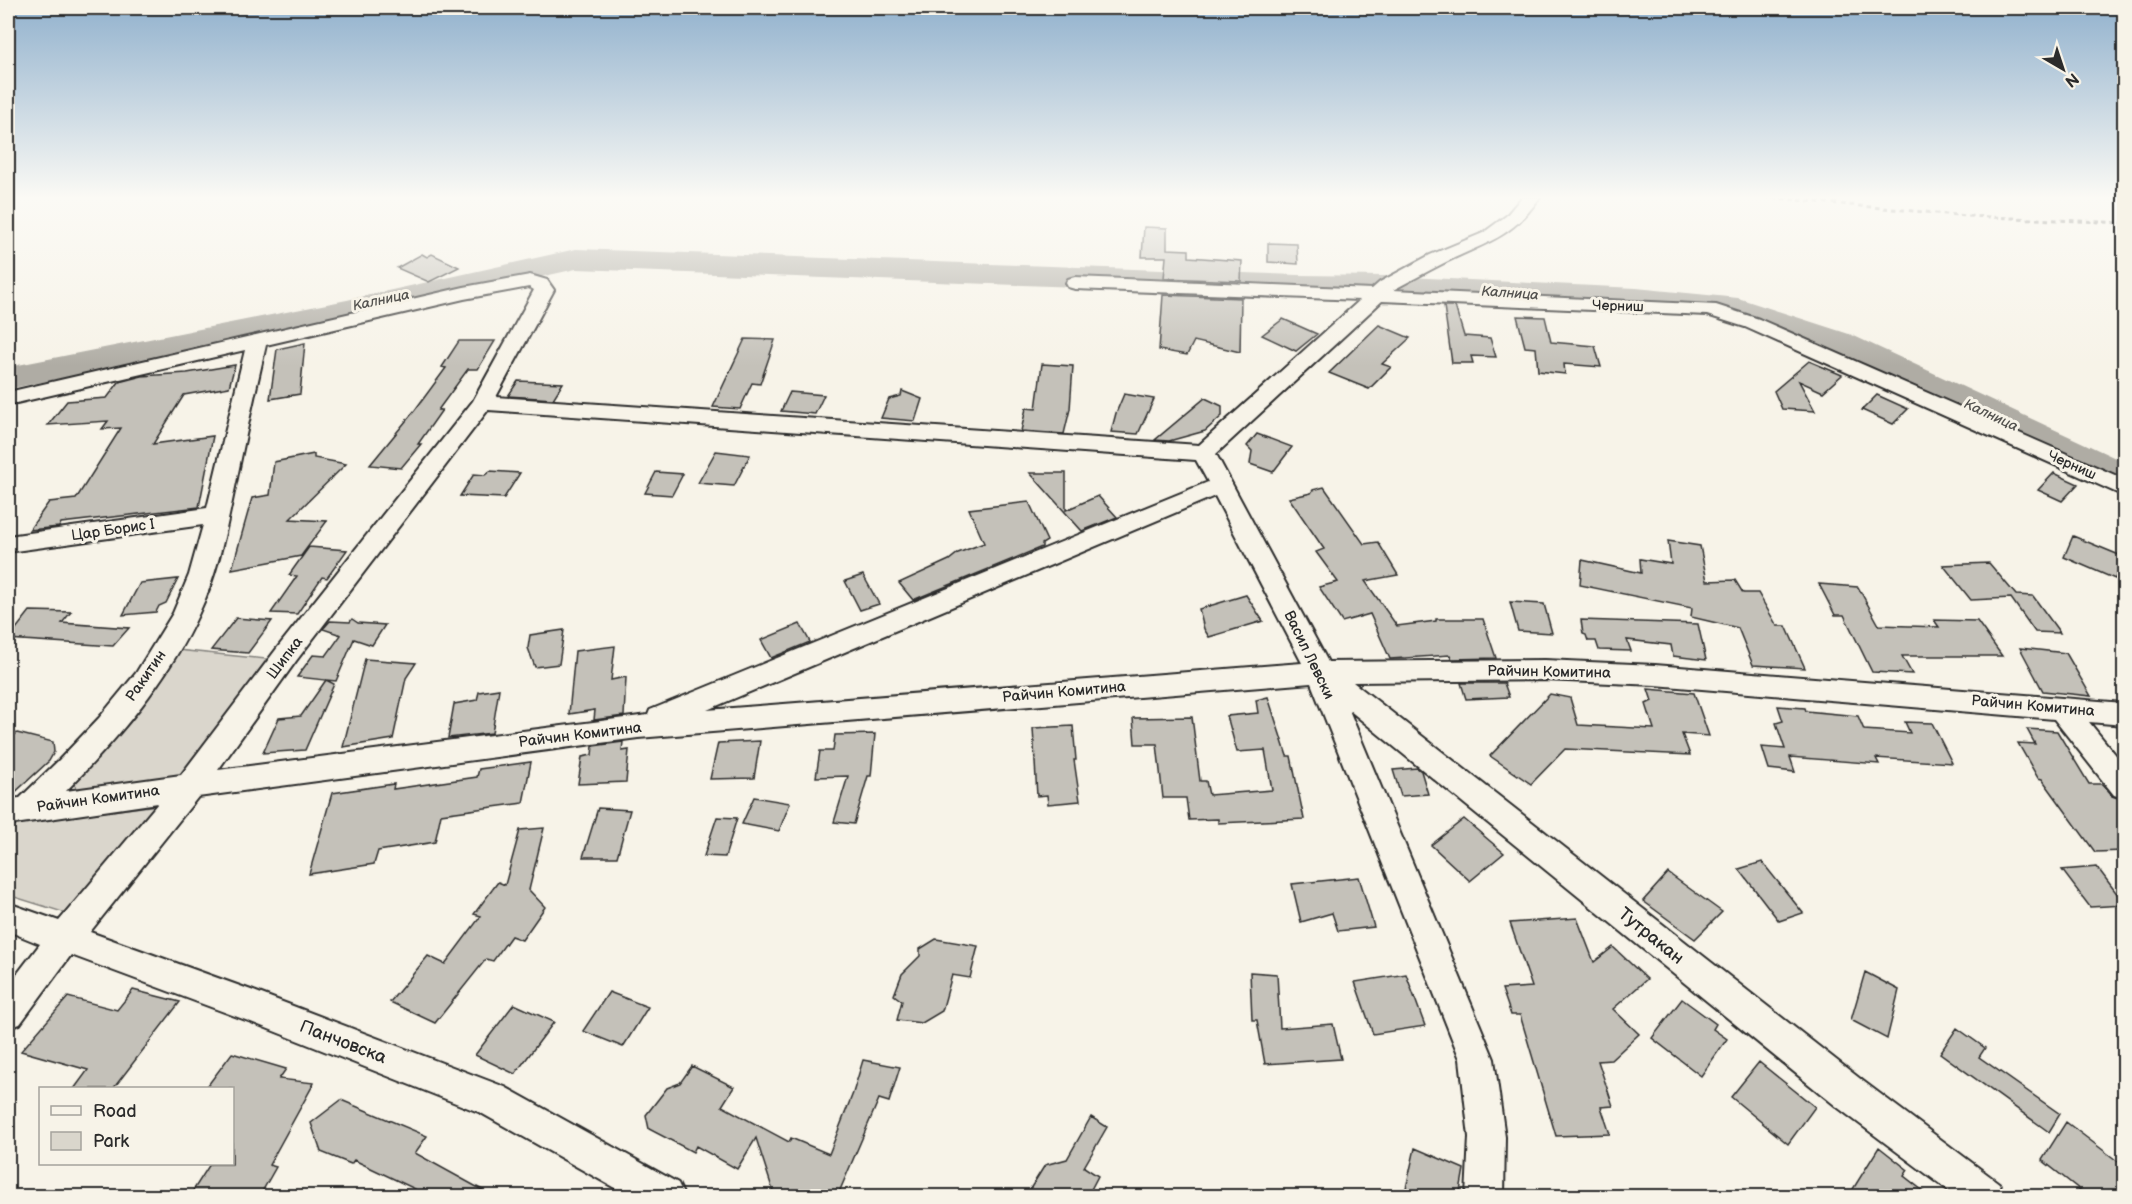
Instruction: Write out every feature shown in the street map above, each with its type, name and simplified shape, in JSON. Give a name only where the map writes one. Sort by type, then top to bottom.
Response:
[{"type":"street","points":[[482,403],[1204,453],[1387,286],[1451,253]]},
{"type":"street","name":"Черниш","points":[[1075,283],[1151,278],[1376,297],[1709,309],[1752,322],[2124,488]]},
{"type":"street","name":"Шипка","points":[[8,1012],[64,939],[190,786],[287,654],[482,403],[544,290],[540,284],[530,281],[464,293],[257,342]]},
{"type":"street","points":[[8,398],[257,342]]},
{"type":"street","name":"Ракитин","points":[[18,811],[76,763],[132,698],[178,630],[199,579],[218,515],[257,342]]},
{"type":"street","name":"Васил Левски","points":[[1204,453],[1320,672],[1477,1059],[1487,1137],[1485,1197]]},
{"type":"street","points":[[638,727],[1221,485]]},
{"type":"street","name":"Цар Борис I","points":[[8,544],[218,515]]},
{"type":"street","name":"Райчин Комитина","points":[[18,811],[638,727],[1320,672],[1545,670],[1655,675],[2124,714]]},
{"type":"street","name":"Тутракан","points":[[1320,672],[1850,1095],[1986,1197]]},
{"type":"street","points":[[2062,709],[2124,786]]},
{"type":"street","name":"Панчовска","points":[[8,917],[251,1006],[492,1100],[665,1197]]},
{"type":"green space","points":[[177,650],[276,660],[183,776],[84,795],[74,785],[73,776]]},
{"type":"green space","points":[[166,804],[72,915],[8,895],[8,824]]},
{"type":"building","points":[[1142,253],[1189,253],[1189,257],[1242,261],[1241,281],[1164,278],[1166,257],[1142,257]]},
{"type":"building","points":[[1268,253],[1297,253],[1298,264],[1268,262]]},
{"type":"building","points":[[422,254],[427,257],[432,254],[459,267],[429,282],[397,268]]},
{"type":"building","points":[[1163,295],[1241,298],[1240,352],[1194,341],[1187,355],[1159,350]]},
{"type":"building","points":[[1444,306],[1455,306],[1464,336],[1490,338],[1496,357],[1471,356],[1473,363],[1452,363]]},
{"type":"building","points":[[1517,316],[1545,317],[1551,342],[1595,346],[1601,367],[1564,364],[1565,374],[1538,371],[1536,348],[1525,347]]},
{"type":"building","points":[[1283,319],[1317,334],[1296,351],[1262,335]]},
{"type":"building","points":[[1379,325],[1410,338],[1382,364],[1391,367],[1369,389],[1329,373]]},
{"type":"building","points":[[745,339],[775,340],[760,384],[752,383],[740,409],[713,407]]},
{"type":"building","points":[[459,341],[495,341],[478,369],[468,369],[438,410],[442,410],[418,444],[421,444],[401,468],[370,465],[446,368],[442,367]]},
{"type":"building","points":[[305,343],[300,394],[270,399],[277,349]]},
{"type":"building","points":[[1809,361],[1842,375],[1823,392],[1799,381],[1815,411],[1782,409],[1774,391]]},
{"type":"building","points":[[1042,364],[1073,366],[1070,409],[1064,434],[1021,431],[1026,408],[1036,409]]},
{"type":"building","points":[[235,365],[229,387],[184,395],[153,444],[213,436],[199,507],[61,523],[59,527],[29,530],[49,502],[76,499],[121,428],[102,429],[108,421],[48,425],[67,401],[107,398],[119,382],[142,376],[187,373]]},
{"type":"building","points":[[518,381],[563,383],[553,399],[508,396]]},
{"type":"building","points":[[902,391],[922,399],[915,421],[881,418],[889,399],[901,396]]},
{"type":"building","points":[[790,392],[824,395],[815,414],[781,411]]},
{"type":"building","points":[[1124,394],[1154,399],[1138,434],[1111,432]]},
{"type":"building","points":[[1877,395],[1908,409],[1893,424],[1862,410]]},
{"type":"building","points":[[1205,398],[1222,406],[1222,416],[1205,431],[1169,441],[1155,440]]},
{"type":"building","points":[[1257,434],[1292,447],[1273,472],[1250,464],[1252,451],[1247,446]]},
{"type":"building","points":[[716,451],[750,455],[734,486],[698,483]]},
{"type":"building","points":[[314,454],[314,458],[346,464],[290,519],[327,521],[301,556],[232,569],[252,498],[270,495],[274,462]]},
{"type":"building","points":[[490,471],[520,473],[504,498],[460,496],[474,474],[485,475]]},
{"type":"building","points":[[656,472],[683,474],[672,495],[645,493]]},
{"type":"building","points":[[1030,473],[1066,473],[1066,510],[1098,496],[1117,517],[1082,531]]},
{"type":"building","points":[[2054,473],[2078,484],[2062,501],[2038,490]]},
{"type":"building","points":[[1324,487],[1364,544],[1378,542],[1398,575],[1365,581],[1397,626],[1436,621],[1436,619],[1483,619],[1496,658],[1452,659],[1450,655],[1390,659],[1370,614],[1342,622],[1319,587],[1338,582],[1316,552],[1324,549],[1289,498],[1311,493],[1313,490]]},
{"type":"building","points":[[1029,502],[1047,541],[1042,544],[1042,547],[913,600],[899,583],[949,560],[958,553],[984,543],[969,509]]},
{"type":"building","points":[[2073,536],[2124,557],[2115,579],[2064,557]]},
{"type":"building","points":[[1668,541],[1700,546],[1707,581],[1735,580],[1743,593],[1758,593],[1777,626],[1786,626],[1805,668],[1753,665],[1738,628],[1691,617],[1692,608],[1580,585],[1582,560],[1641,573],[1640,559],[1671,564]]},
{"type":"building","points":[[309,547],[347,550],[327,578],[322,577],[297,614],[271,613],[297,576],[289,575]]},
{"type":"building","points":[[1989,563],[2016,595],[2033,596],[2060,633],[2035,632],[2011,598],[1971,600],[1943,565]]},
{"type":"building","points":[[863,575],[879,604],[860,610],[845,581]]},
{"type":"building","points":[[178,579],[166,603],[159,606],[156,612],[123,615],[140,583]]},
{"type":"building","points":[[1819,584],[1858,587],[1879,625],[1939,627],[1934,620],[1977,621],[2002,656],[1902,656],[1912,674],[1872,672],[1844,615],[1835,615]]},
{"type":"building","points":[[1246,595],[1263,621],[1209,637],[1204,629],[1199,609]]},
{"type":"building","points":[[1510,602],[1544,604],[1552,633],[1518,631]]},
{"type":"building","points":[[30,611],[71,612],[62,623],[129,628],[113,646],[8,639]]},
{"type":"building","points":[[236,618],[272,621],[248,653],[211,650]]},
{"type":"building","points":[[352,619],[358,623],[385,625],[372,645],[354,639],[336,681],[297,677],[313,655],[326,656],[341,635],[323,629],[330,621],[350,622]]},
{"type":"building","points":[[1581,620],[1698,624],[1706,660],[1673,656],[1671,645],[1627,640],[1631,651],[1599,650],[1596,641],[1588,641],[1586,635],[1583,634]]},
{"type":"building","points":[[800,624],[810,642],[771,658],[761,640]]},
{"type":"building","points":[[564,630],[559,664],[535,667],[528,648],[530,635]]},
{"type":"building","points":[[615,646],[611,680],[626,677],[624,716],[594,720],[595,710],[569,714],[575,651]]},
{"type":"building","points":[[2020,648],[2066,653],[2091,696],[2043,691]]},
{"type":"building","points":[[365,659],[416,663],[406,678],[393,739],[343,747]]},
{"type":"building","points":[[326,680],[334,684],[305,750],[263,753],[279,718],[301,716]]},
{"type":"building","points":[[1461,683],[1504,683],[1509,697],[1466,699]]},
{"type":"building","points":[[499,689],[492,733],[448,738],[454,704],[477,700],[479,692]]},
{"type":"building","points":[[1648,689],[1694,693],[1709,736],[1682,734],[1690,755],[1565,749],[1531,784],[1490,756],[1550,694],[1570,698],[1578,725],[1654,729],[1646,704],[1652,701]]},
{"type":"building","points":[[1268,697],[1287,756],[1291,756],[1304,819],[1218,823],[1218,819],[1189,820],[1186,798],[1163,798],[1157,744],[1135,744],[1133,718],[1192,717],[1200,781],[1206,781],[1209,795],[1272,790],[1265,750],[1237,752],[1227,716],[1258,713],[1256,700]]},
{"type":"building","points":[[1778,706],[1858,716],[1864,730],[1910,733],[1905,722],[1932,723],[1952,763],[1876,758],[1879,764],[1790,757],[1795,772],[1769,769],[1762,747],[1785,749],[1776,723],[1783,721]]},
{"type":"building","points":[[1073,726],[1076,760],[1074,760],[1080,801],[1048,804],[1047,795],[1037,796],[1033,728]]},
{"type":"building","points":[[2027,729],[2057,731],[2089,784],[2102,784],[2112,796],[2118,798],[2124,807],[2124,851],[2095,852],[2042,779],[2038,778],[2018,743],[2035,744]]},
{"type":"building","points":[[17,733],[53,742],[54,752],[49,761],[8,797],[8,741]]},
{"type":"building","points":[[875,734],[871,776],[868,776],[854,824],[834,822],[848,776],[816,777],[820,751],[833,751],[835,735]]},
{"type":"building","points":[[760,741],[754,778],[710,779],[718,743]]},
{"type":"building","points":[[623,742],[622,751],[629,750],[626,782],[578,784],[582,757],[592,755],[593,746]]},
{"type":"building","points":[[531,762],[523,803],[441,814],[435,842],[378,851],[374,864],[309,874],[332,793],[394,784],[393,789],[477,777],[479,769]]},
{"type":"building","points":[[1417,768],[1421,771],[1428,794],[1401,796],[1393,770]]},
{"type":"building","points":[[754,797],[790,803],[779,831],[742,824]]},
{"type":"building","points":[[598,808],[630,810],[617,857],[583,857]]},
{"type":"building","points":[[717,817],[737,818],[725,857],[704,856]]},
{"type":"building","points":[[1464,819],[1504,853],[1470,881],[1431,845]]},
{"type":"building","points":[[544,828],[529,890],[545,907],[522,940],[511,936],[493,961],[486,959],[435,1023],[390,1002],[428,956],[445,964],[481,916],[474,914],[498,882],[505,885],[520,830]]},
{"type":"building","points":[[1762,862],[1803,913],[1779,921],[1739,869]]},
{"type":"building","points":[[2097,867],[2124,905],[2090,907],[2062,870]]},
{"type":"building","points":[[1668,873],[1722,912],[1695,939],[1643,901]]},
{"type":"building","points":[[1359,877],[1374,927],[1338,931],[1332,913],[1301,922],[1292,884]]},
{"type":"building","points":[[1577,918],[1594,962],[1613,947],[1647,979],[1613,1009],[1639,1034],[1611,1060],[1598,1061],[1613,1106],[1601,1107],[1610,1134],[1556,1136],[1520,1015],[1511,1015],[1502,989],[1532,987],[1510,923]]},
{"type":"building","points":[[936,939],[978,946],[970,978],[952,975],[942,1011],[922,1023],[897,1020],[902,1001],[894,995],[902,974],[920,956],[920,949]]},
{"type":"building","points":[[1250,972],[1277,974],[1280,1028],[1333,1024],[1341,1059],[1265,1064],[1257,1020],[1252,1020]]},
{"type":"building","points":[[1865,972],[1899,990],[1887,1039],[1851,1020]]},
{"type":"building","points":[[1406,974],[1425,1026],[1373,1034],[1355,982]]},
{"type":"building","points":[[133,990],[180,1002],[115,1087],[75,1087],[88,1070],[21,1051],[68,997],[117,1010]]},
{"type":"building","points":[[609,992],[648,1007],[623,1047],[583,1031]]},
{"type":"building","points":[[1682,999],[1716,1024],[1713,1029],[1727,1039],[1701,1076],[1652,1038]]},
{"type":"building","points":[[514,1004],[554,1022],[515,1074],[475,1055]]},
{"type":"building","points":[[1957,1028],[1985,1048],[1979,1057],[2060,1114],[2049,1132],[1940,1053]]},
{"type":"building","points":[[232,1053],[286,1069],[279,1079],[314,1083],[269,1165],[276,1167],[259,1197],[189,1197],[209,1165],[234,1165],[234,1087],[206,1087]]},
{"type":"building","points":[[863,1060],[900,1067],[889,1102],[879,1099],[837,1197],[775,1197],[756,1138],[737,1169],[696,1146],[693,1152],[649,1129],[646,1115],[667,1088],[680,1083],[692,1066],[734,1087],[722,1106],[789,1142],[791,1138],[829,1154],[853,1093]]},
{"type":"building","points":[[1759,1062],[1815,1107],[1788,1144],[1731,1097]]},
{"type":"building","points":[[341,1100],[427,1136],[415,1153],[495,1197],[407,1197],[415,1189],[354,1160],[351,1164],[321,1152],[311,1123]]},
{"type":"building","points":[[1091,1117],[1107,1127],[1084,1167],[1098,1176],[1087,1197],[1025,1197],[1045,1165],[1067,1159]]},
{"type":"building","points":[[2066,1122],[2124,1166],[2124,1197],[2089,1197],[2042,1160]]},
{"type":"building","points":[[1879,1147],[1908,1170],[1904,1176],[1931,1197],[1848,1197]]},
{"type":"building","points":[[1415,1148],[1464,1169],[1459,1197],[1404,1197]]},
{"type":"waterway","name":"Калница","points":[[8,378],[347,310],[576,259],[1297,285],[1387,286],[1636,298],[1738,308],[1839,343],[2124,478]]}]
